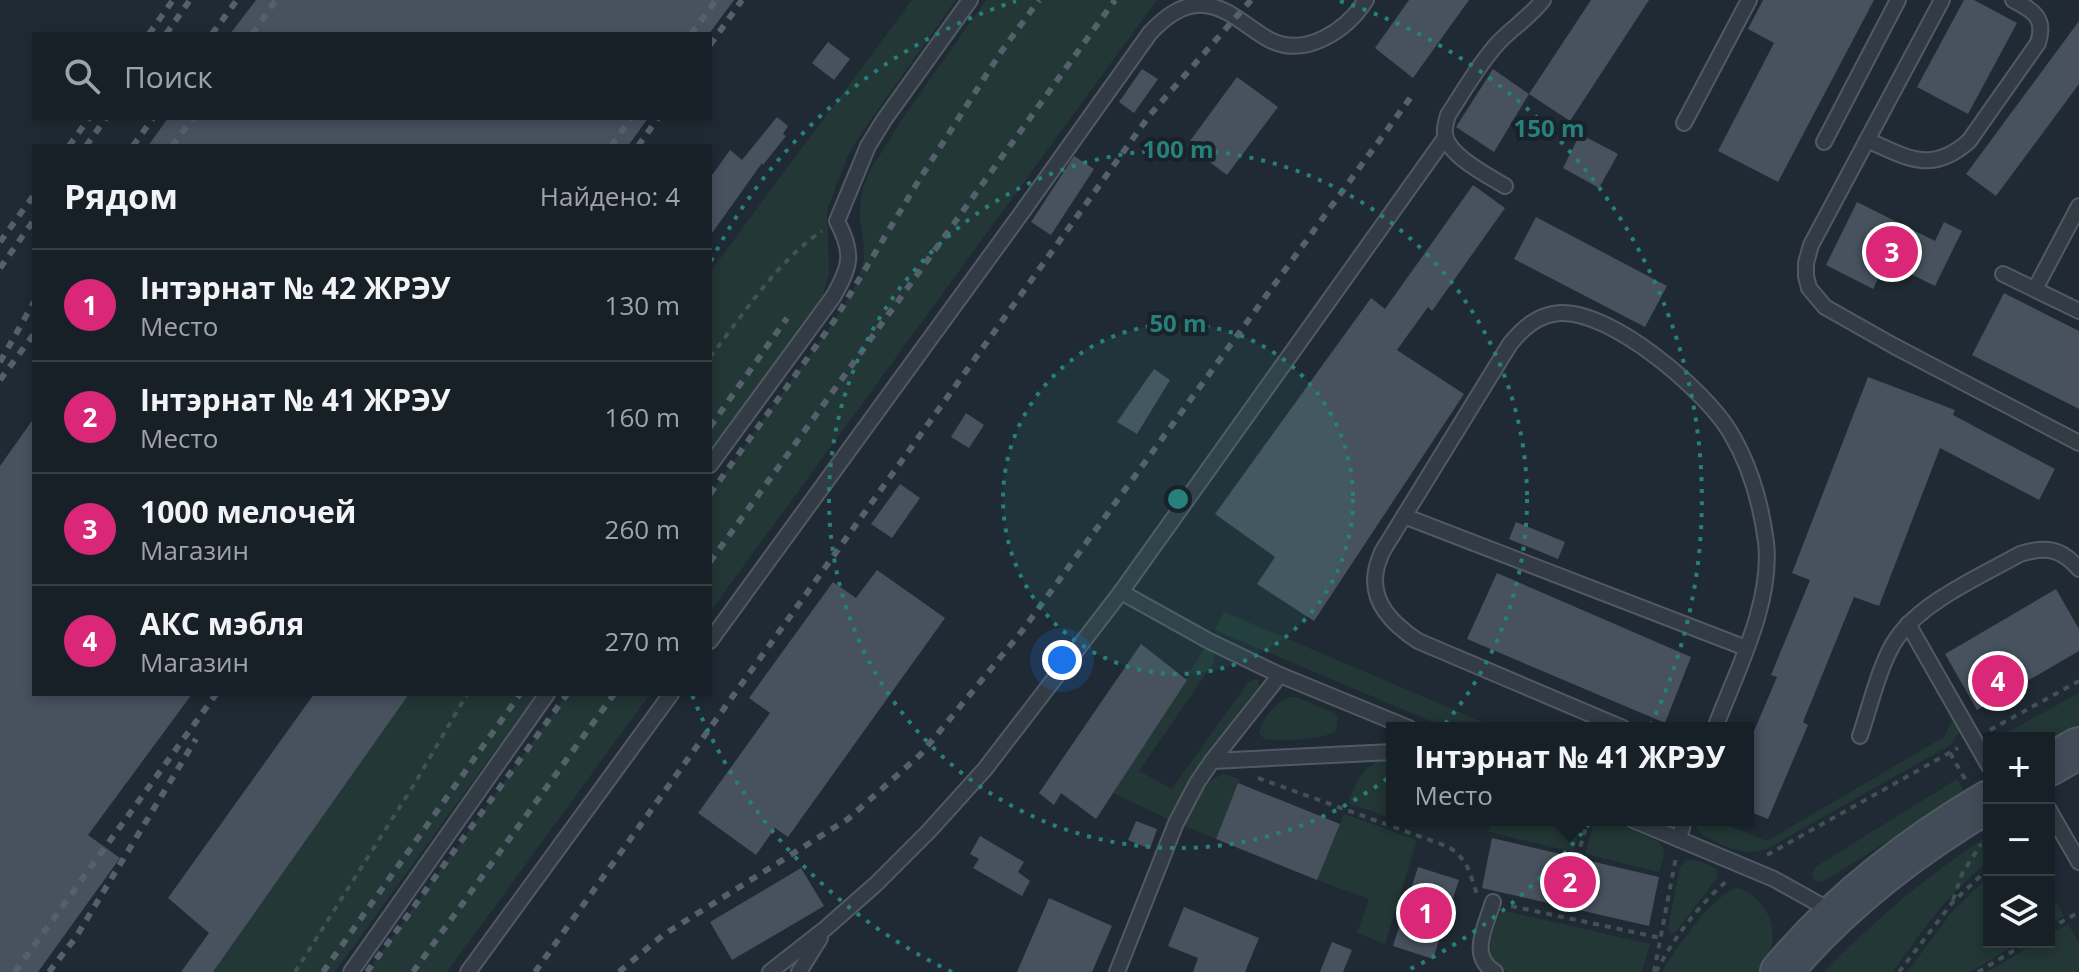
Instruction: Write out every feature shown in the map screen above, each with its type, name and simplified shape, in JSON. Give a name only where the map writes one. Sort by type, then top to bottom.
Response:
[{"type":"main road","points":[[2055,762],[2079,748]]},
{"type":"main road","points":[[2055,782],[2079,768]]},
{"type":"main road","points":[[1806,972],[1873,881],[1984,804]]},
{"type":"main road","points":[[1781,972],[1843,919],[1889,892],[1922,867],[1983,834]]},
{"type":"lane","points":[[712,462],[843,280],[848,266],[848,249],[837,221],[868,146],[970,0]]},
{"type":"lane","points":[[712,638],[1160,22],[1187,7],[1203,4],[1229,14],[1270,40],[1294,45],[1322,39],[1338,31],[1366,0]]},
{"type":"lane","points":[[1505,186],[1452,149],[1445,138],[1445,126],[1448,115],[1487,56],[1543,0]]},
{"type":"lane","points":[[1684,123],[1749,0]]},
{"type":"lane","points":[[1824,142],[1898,0]]},
{"type":"lane","points":[[1942,0],[1807,254],[1809,288],[1825,307],[2079,443]]},
{"type":"lane","points":[[1867,140],[1921,161],[1947,156],[1969,141],[2038,43],[2041,32],[2035,13],[2013,0]]},
{"type":"lane","points":[[770,972],[876,884],[956,802],[1015,732],[1121,592],[1445,138]]},
{"type":"lane","points":[[2035,289],[2079,206]]},
{"type":"lane","points":[[2003,274],[2079,311]]},
{"type":"lane","points":[[1609,722],[1418,641],[1397,627],[1384,611],[1376,590],[1375,571],[1382,552],[1510,344],[1524,328],[1542,317],[1561,313],[1582,316],[1609,328],[1675,370],[1730,431],[1748,469],[1760,507],[1766,545],[1766,581],[1758,618],[1717,722]]},
{"type":"lane","points":[[1404,516],[1746,648]]},
{"type":"lane","points":[[1860,736],[1896,640],[1908,624],[1934,604],[2020,554],[2045,549],[2059,552],[2079,569]]},
{"type":"lane","points":[[1121,592],[1209,641],[1280,675],[1394,722]]},
{"type":"lane","points":[[1908,624],[1983,756]]},
{"type":"lane","points":[[1117,972],[1176,823],[1197,783],[1280,675]]},
{"type":"lane","points":[[351,972],[546,696]]},
{"type":"lane","points":[[468,972],[670,696]]},
{"type":"lane","points":[[1212,761],[1386,752]]},
{"type":"lane","points":[[2055,820],[2079,862]]},
{"type":"lane","points":[[1648,826],[1774,879],[1843,919]]},
{"type":"lane","points":[[1679,839],[1682,826]]},
{"type":"lane","points":[[1493,902],[1480,952],[1483,961],[1495,972]]},
{"type":"lane","points":[[799,972],[826,928]]},
{"type":"path","points":[[712,355],[787,261],[802,245],[837,221]]},
{"type":"path","points":[[1655,972],[1702,906],[1744,867],[2079,681]]},
{"type":"path","points":[[295,972],[415,783],[466,696]]},
{"type":"path","points":[[1257,777],[1386,824]]},
{"type":"path","points":[[1393,826],[1437,842],[1459,854],[1472,873]]},
{"type":"path","points":[[1577,858],[1586,826]]},
{"type":"path","points":[[1952,903],[1962,874],[1983,837]]},
{"type":"path","points":[[1655,972],[1679,839]]},
{"type":"path","points":[[1899,972],[1952,903],[1983,874]]},
{"type":"path","points":[[1493,902],[1661,938]]},
{"type":"path","points":[[2055,926],[2079,912]]},
{"type":"path","points":[[1978,972],[2018,948]]},
{"type":"green space","points":[[912,0],[956,0],[848,155],[827,210],[829,274],[823,296],[712,449],[712,269]]},
{"type":"green space","points":[[986,0],[1157,0],[712,609],[712,491],[834,321],[857,283],[864,259],[860,221],[863,187],[902,119]]},
{"type":"green space","points":[[1224,612],[1483,722],[1433,722],[1215,630]]},
{"type":"green space","points":[[1206,646],[1214,651],[1214,662],[1139,771],[1172,789],[1249,681],[1258,679],[1259,686],[1189,778],[1168,819],[1113,793]]},
{"type":"green space","points":[[2079,693],[2079,727],[2055,740],[2055,732],[2008,732]]},
{"type":"green space","points":[[408,696],[535,696],[335,972],[213,972]]},
{"type":"green space","points":[[566,696],[649,696],[447,972],[367,972]]},
{"type":"green space","points":[[1291,697],[1335,713],[1338,719],[1336,731],[1301,740],[1264,739],[1259,732],[1267,715],[1280,702]]},
{"type":"green space","points":[[1955,721],[1959,732],[1952,744],[1767,849],[1749,852],[1734,850],[1704,836],[1696,827],[1730,826],[1767,841],[1944,737]]},
{"type":"green space","points":[[1386,760],[1386,816],[1348,803],[1364,772],[1375,763]]},
{"type":"green space","points":[[1224,774],[1240,779],[1216,839],[1184,826],[1204,788]]},
{"type":"green space","points":[[1957,779],[1965,793],[1824,881],[1814,880],[1812,873],[1817,866]]},
{"type":"green space","points":[[1344,814],[1417,840],[1385,944],[1357,933],[1369,899],[1317,880]]},
{"type":"green space","points":[[1490,826],[1581,826],[1573,852],[1489,832]]},
{"type":"green space","points":[[1593,826],[1623,826],[1658,841],[1664,852],[1659,872],[1585,854]]},
{"type":"green space","points":[[1983,839],[1983,867],[1948,899],[1893,972],[1824,972],[1862,934]]},
{"type":"green space","points":[[1687,860],[1713,867],[1718,877],[1672,934],[1668,928],[1680,867]]},
{"type":"green space","points":[[1983,882],[1983,948],[2010,948],[1970,972],[1907,972],[1951,913]]},
{"type":"green space","points":[[1738,888],[1760,902],[1771,924],[1771,949],[1760,972],[1662,972],[1707,910],[1729,891]]},
{"type":"green space","points":[[2055,900],[2064,916],[2055,921]]},
{"type":"green space","points":[[1501,910],[1650,944],[1642,972],[1508,972],[1499,966],[1491,952],[1492,936]]},
{"type":"green space","points":[[2068,924],[2079,943],[2079,972],[1987,972],[2027,948],[2055,948],[2055,932]]},
{"type":"building","points":[[256,0],[734,0],[710,32],[232,32]]},
{"type":"building","points":[[1409,0],[1469,0],[1413,78],[1375,48]]},
{"type":"building","points":[[1591,0],[1649,0],[1570,121],[1529,94]]},
{"type":"building","points":[[1763,0],[1874,0],[1778,182],[1718,151],[1774,43],[1748,29]]},
{"type":"building","points":[[1964,0],[1974,0],[2017,23],[1968,114],[1917,87]]},
{"type":"building","points":[[2079,21],[2079,84],[1996,196],[1966,174]]},
{"type":"building","points":[[828,42],[850,59],[834,80],[812,63]]},
{"type":"building","points":[[1142,69],[1158,79],[1134,113],[1119,102]]},
{"type":"building","points":[[1493,69],[1529,94],[1494,152],[1456,127]]},
{"type":"building","points":[[1237,77],[1278,107],[1227,175],[1187,145]]},
{"type":"building","points":[[777,117],[788,126],[783,134],[786,136],[762,163],[712,233],[712,175],[730,150],[742,160]]},
{"type":"building","points":[[167,120],[647,120],[629,144],[149,144]]},
{"type":"building","points":[[1580,134],[1618,154],[1599,188],[1563,168]]},
{"type":"building","points":[[1074,156],[1094,169],[1051,235],[1031,222]]},
{"type":"building","points":[[1473,185],[1505,208],[1432,311],[1428,307],[1397,350],[1464,394],[1314,621],[1257,584],[1275,557],[1215,514],[1371,298],[1385,309]]},
{"type":"building","points":[[1857,202],[1935,241],[1944,222],[1962,231],[1935,286],[1886,262],[1873,289],[1826,265]]},
{"type":"building","points":[[1536,217],[1667,286],[1645,327],[1514,259]]},
{"type":"building","points":[[2004,293],[2079,331],[2079,409],[1972,355]]},
{"type":"building","points":[[1154,369],[1170,380],[1137,434],[1117,422]]},
{"type":"building","points":[[1868,377],[1955,410],[1953,415],[2055,469],[2039,500],[1940,448],[1879,606],[1854,597],[1803,722],[1808,725],[1768,819],[1754,813],[1754,731],[1777,677],[1771,675],[1810,580],[1792,573]]},
{"type":"building","points":[[966,413],[984,425],[969,448],[951,437]]},
{"type":"building","points":[[32,421],[32,696],[191,696],[88,835],[120,858],[38,972],[0,972],[0,466]]},
{"type":"building","points":[[900,484],[920,498],[892,538],[871,524]]},
{"type":"building","points":[[1516,522],[1565,542],[1558,559],[1509,539]]},
{"type":"building","points":[[877,570],[945,618],[788,837],[775,828],[756,855],[698,813],[770,713],[749,698],[833,582],[856,598]]},
{"type":"building","points":[[1497,573],[1691,657],[1665,722],[1663,722],[1467,639]]},
{"type":"building","points":[[2056,589],[2079,629],[2079,651],[1977,710],[1945,654]]},
{"type":"building","points":[[1141,644],[1187,680],[1096,819],[1061,793],[1054,805],[1039,793]]},
{"type":"building","points":[[313,696],[408,696],[213,972],[181,972],[209,933],[168,898]]},
{"type":"building","points":[[1238,783],[1340,824],[1317,880],[1216,839]]},
{"type":"building","points":[[1136,821],[1157,829],[1150,849],[1128,840]]},
{"type":"building","points":[[980,836],[1024,862],[1018,872],[1030,881],[1022,896],[973,868],[979,859],[970,854]]},
{"type":"building","points":[[1492,838],[1659,877],[1649,926],[1482,888]]},
{"type":"building","points":[[1418,867],[1459,880],[1433,959],[1393,946]]},
{"type":"building","points":[[801,868],[824,906],[732,960],[710,922]]},
{"type":"building","points":[[1049,898],[1112,926],[1092,972],[1017,972]]},
{"type":"building","points":[[1184,907],[1259,938],[1245,972],[1193,972],[1198,958],[1168,946]]},
{"type":"building","points":[[1332,942],[1352,950],[1343,972],[1320,972]]},
{"type":"railway","points":[[150,32],[173,0]]},
{"type":"railway","points":[[167,32],[190,0]]},
{"type":"railway","points":[[213,32],[237,0]]},
{"type":"railway","points":[[253,32],[276,0]]},
{"type":"railway","points":[[692,32],[716,0]]},
{"type":"railway","points":[[712,42],[742,0]]},
{"type":"railway","points":[[712,491],[834,321],[919,180],[1001,52],[1039,0]]},
{"type":"railway","points":[[712,559],[1115,0]]},
{"type":"railway","points":[[535,972],[1149,116],[1251,0]]},
{"type":"railway","points":[[619,972],[663,935],[848,819],[921,754],[1022,631],[1411,97]]},
{"type":"railway","points":[[70,144],[88,120]]},
{"type":"railway","points":[[87,144],[105,120]]},
{"type":"railway","points":[[134,144],[152,120]]},
{"type":"railway","points":[[174,144],[192,120]]},
{"type":"railway","points":[[612,144],[630,120]]},
{"type":"railway","points":[[639,144],[657,120]]},
{"type":"railway","points":[[0,242],[32,198]]},
{"type":"railway","points":[[0,268],[32,223]]},
{"type":"railway","points":[[0,362],[32,306]]},
{"type":"railway","points":[[712,424],[787,318]]},
{"type":"railway","points":[[0,380],[32,337]]},
{"type":"railway","points":[[15,972],[215,696]]},
{"type":"railway","points":[[323,972],[519,696]]},
{"type":"railway","points":[[367,972],[566,696]]},
{"type":"railway","points":[[413,972],[613,696]]},
{"type":"railway","points":[[49,972],[76,937],[196,739]]},
{"type":"place","name":"1000 мелочей","points":[[1892,252]]},
{"type":"place","name":"АКС мэбля","points":[[1998,681]]},
{"type":"place","name":"Інтэрнат № 41 ЖРЭУ","points":[[1570,882]]},
{"type":"place","name":"Інтэрнат № 42 ЖРЭУ","points":[[1426,913]]}]
